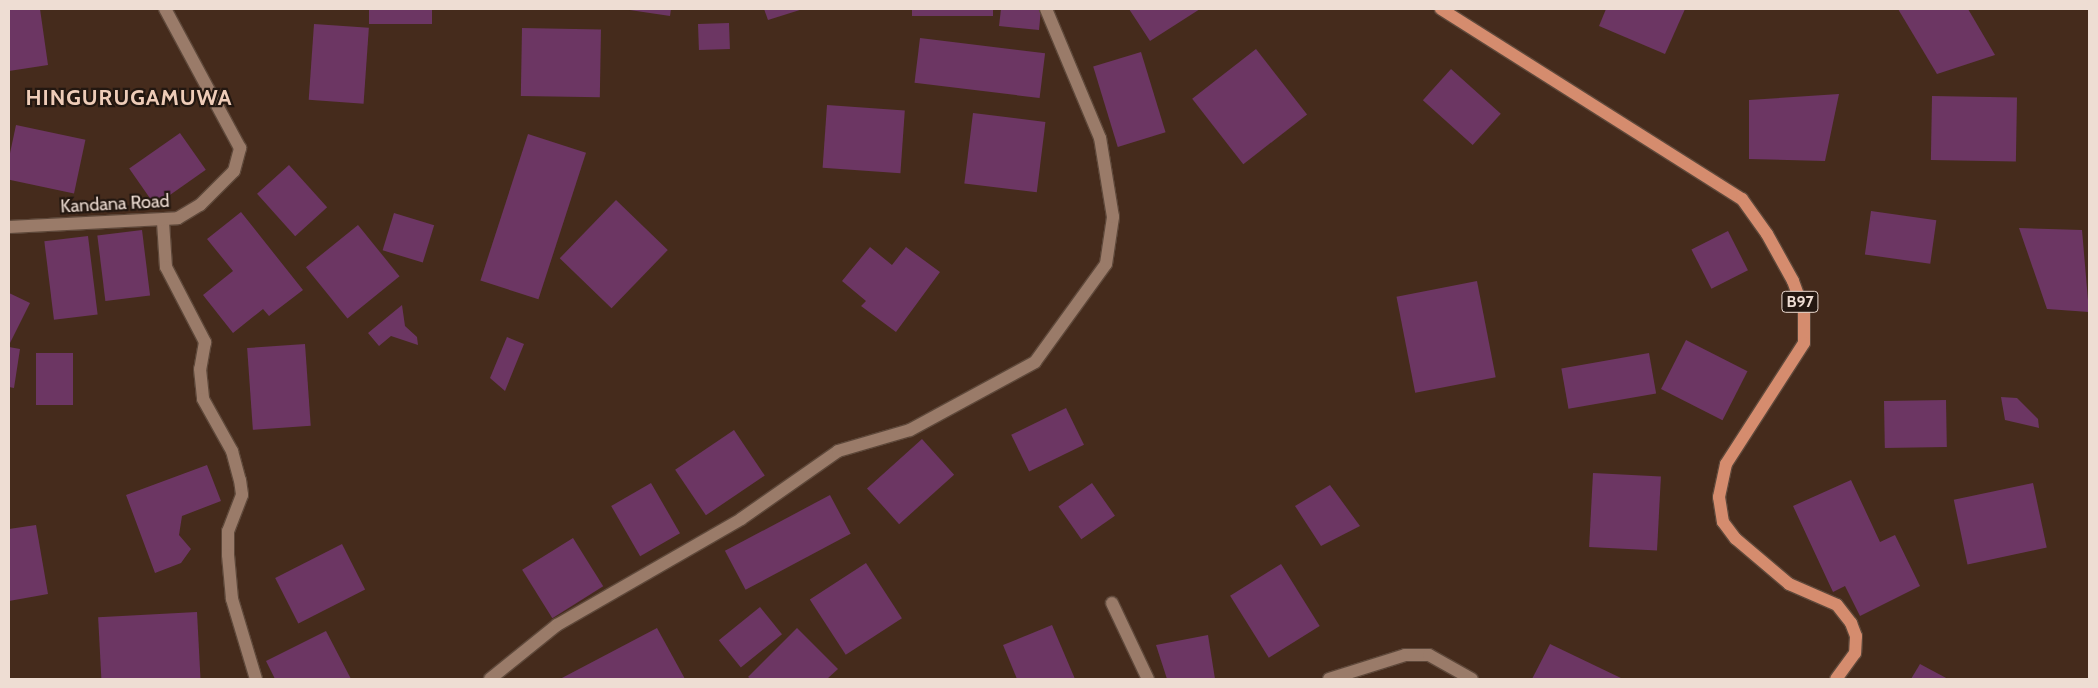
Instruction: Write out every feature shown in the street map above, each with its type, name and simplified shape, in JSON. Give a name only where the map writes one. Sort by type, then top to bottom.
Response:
[{"type":"main road","name":"B97","points":[[1441,9],[1742,200],[1767,234],[1793,280],[1804,311],[1804,342],[1726,464],[1719,497],[1722,522],[1736,539],[1789,584],[1837,605],[1851,623],[1856,636],[1855,653],[1836,679]]},
{"type":"street","name":"Kandana Road","points":[[9,227],[163,222],[200,205],[234,171],[240,148],[165,9]]},
{"type":"street","points":[[490,679],[557,625],[741,519],[838,451],[910,430],[1035,362],[1106,264],[1113,217],[1100,138],[1046,9]]},
{"type":"street","points":[[163,222],[166,267],[205,342],[200,369],[203,399],[232,451],[240,480],[242,495],[228,531],[228,555],[232,599],[256,679]]},
{"type":"street","points":[[1112,603],[1148,679]]},
{"type":"street","points":[[1329,679],[1404,655],[1429,655],[1472,679]]},
{"type":"building","points":[[9,9],[40,9],[48,65],[9,71]]},
{"type":"building","points":[[369,9],[432,9],[432,24],[369,24]]},
{"type":"building","points":[[623,9],[671,9],[670,16]]},
{"type":"building","points":[[764,9],[803,9],[768,20]]},
{"type":"building","points":[[912,9],[993,9],[993,16],[912,16]]},
{"type":"building","points":[[1001,9],[1041,9],[1039,30],[999,26]]},
{"type":"building","points":[[1129,9],[1200,9],[1150,41]]},
{"type":"building","points":[[1606,9],[1685,9],[1665,54],[1599,26]]},
{"type":"building","points":[[1898,9],[1968,9],[1995,55],[1937,74]]},
{"type":"building","points":[[729,23],[730,49],[699,50],[698,24]]},
{"type":"building","points":[[314,24],[369,28],[364,104],[309,100]]},
{"type":"building","points":[[522,28],[601,29],[600,97],[521,96]]},
{"type":"building","points":[[920,38],[1045,53],[1040,98],[915,83]]},
{"type":"building","points":[[1256,49],[1307,114],[1243,164],[1192,99]]},
{"type":"building","points":[[1141,52],[1166,132],[1118,147],[1093,67]]},
{"type":"building","points":[[1451,69],[1501,114],[1473,145],[1423,100]]},
{"type":"building","points":[[1839,94],[1825,161],[1749,159],[1749,100]]},
{"type":"building","points":[[1932,96],[2017,97],[2016,161],[1931,160]]},
{"type":"building","points":[[827,105],[905,110],[900,173],[823,168]]},
{"type":"building","points":[[973,113],[1045,122],[1037,192],[964,183]]},
{"type":"building","points":[[16,125],[85,140],[74,194],[9,180],[9,158]]},
{"type":"building","points":[[180,133],[206,170],[155,205],[129,169]]},
{"type":"building","points":[[528,134],[586,153],[538,299],[480,280]]},
{"type":"building","points":[[289,165],[327,207],[295,236],[257,194]]},
{"type":"building","points":[[616,200],[668,250],[612,308],[560,258]]},
{"type":"building","points":[[1871,211],[1936,220],[1930,264],[1865,255]]},
{"type":"building","points":[[241,212],[303,290],[269,316],[263,309],[233,333],[203,295],[233,271],[207,239]]},
{"type":"building","points":[[394,213],[434,225],[423,263],[383,250]]},
{"type":"building","points":[[358,225],[400,276],[347,318],[306,267]]},
{"type":"building","points":[[2019,228],[2082,230],[2089,312],[2047,309]]},
{"type":"building","points":[[142,230],[150,296],[105,301],[97,235]]},
{"type":"building","points":[[1728,231],[1748,270],[1711,289],[1691,250]]},
{"type":"building","points":[[88,236],[98,314],[54,320],[44,241]]},
{"type":"building","points":[[870,247],[892,265],[906,247],[940,272],[896,332],[861,306],[866,301],[842,281]]},
{"type":"building","points":[[1477,281],[1496,377],[1415,393],[1397,297]]},
{"type":"building","points":[[9,293],[30,303],[9,345]]},
{"type":"building","points":[[402,305],[405,326],[417,337],[418,345],[391,336],[379,346],[368,333]]},
{"type":"building","points":[[507,337],[524,344],[505,391],[490,378]]},
{"type":"building","points":[[1686,340],[1747,371],[1723,420],[1661,389]]},
{"type":"building","points":[[305,344],[311,426],[253,430],[247,348]]},
{"type":"building","points":[[9,347],[20,349],[14,388],[9,387]]},
{"type":"building","points":[[36,353],[73,353],[73,405],[36,405]]},
{"type":"building","points":[[1649,353],[1656,393],[1568,409],[1561,368]]},
{"type":"building","points":[[2001,397],[2017,398],[2038,419],[2039,428],[2005,420]]},
{"type":"building","points":[[1946,400],[1947,447],[1885,448],[1884,401]]},
{"type":"building","points":[[1066,408],[1084,445],[1029,472],[1011,435]]},
{"type":"building","points":[[734,430],[765,476],[706,515],[675,470]]},
{"type":"building","points":[[922,439],[954,475],[899,524],[867,489]]},
{"type":"building","points":[[207,465],[221,501],[182,516],[179,535],[191,549],[181,563],[155,573],[126,495]]},
{"type":"building","points":[[1593,473],[1661,477],[1657,550],[1589,547]]},
{"type":"building","points":[[1851,480],[1880,542],[1895,535],[1920,586],[1860,616],[1845,586],[1833,592],[1793,506]]},
{"type":"building","points":[[651,483],[680,533],[640,556],[611,506]]},
{"type":"building","points":[[1092,483],[1115,516],[1081,539],[1058,507]]},
{"type":"building","points":[[2033,483],[2047,548],[1967,564],[1954,500]]},
{"type":"building","points":[[1330,485],[1360,526],[1321,546],[1295,506]]},
{"type":"building","points":[[830,495],[851,534],[746,590],[725,551]]},
{"type":"building","points":[[36,525],[48,594],[9,601],[9,529]]},
{"type":"building","points":[[573,538],[603,586],[552,618],[522,570]]},
{"type":"building","points":[[342,544],[365,589],[298,623],[275,578]]},
{"type":"building","points":[[866,563],[902,618],[846,655],[810,599]]},
{"type":"building","points":[[1281,564],[1320,626],[1269,658],[1230,596]]},
{"type":"building","points":[[760,607],[782,634],[741,668],[719,640]]},
{"type":"building","points":[[197,612],[201,679],[101,679],[98,617]]},
{"type":"building","points":[[1052,625],[1075,679],[1017,679],[1003,645]]},
{"type":"building","points":[[657,628],[685,679],[560,679]]},
{"type":"building","points":[[797,628],[838,669],[827,679],[751,679],[748,677]]},
{"type":"building","points":[[326,631],[351,679],[275,679],[266,661]]},
{"type":"building","points":[[1208,635],[1215,679],[1167,679],[1156,645]]},
{"type":"building","points":[[1550,644],[1623,679],[1532,679]]},
{"type":"building","points":[[1920,664],[1948,679],[1911,679]]},
{"type":"district","name":"HINGURUGAMUWA","points":[[129,98]]}]
